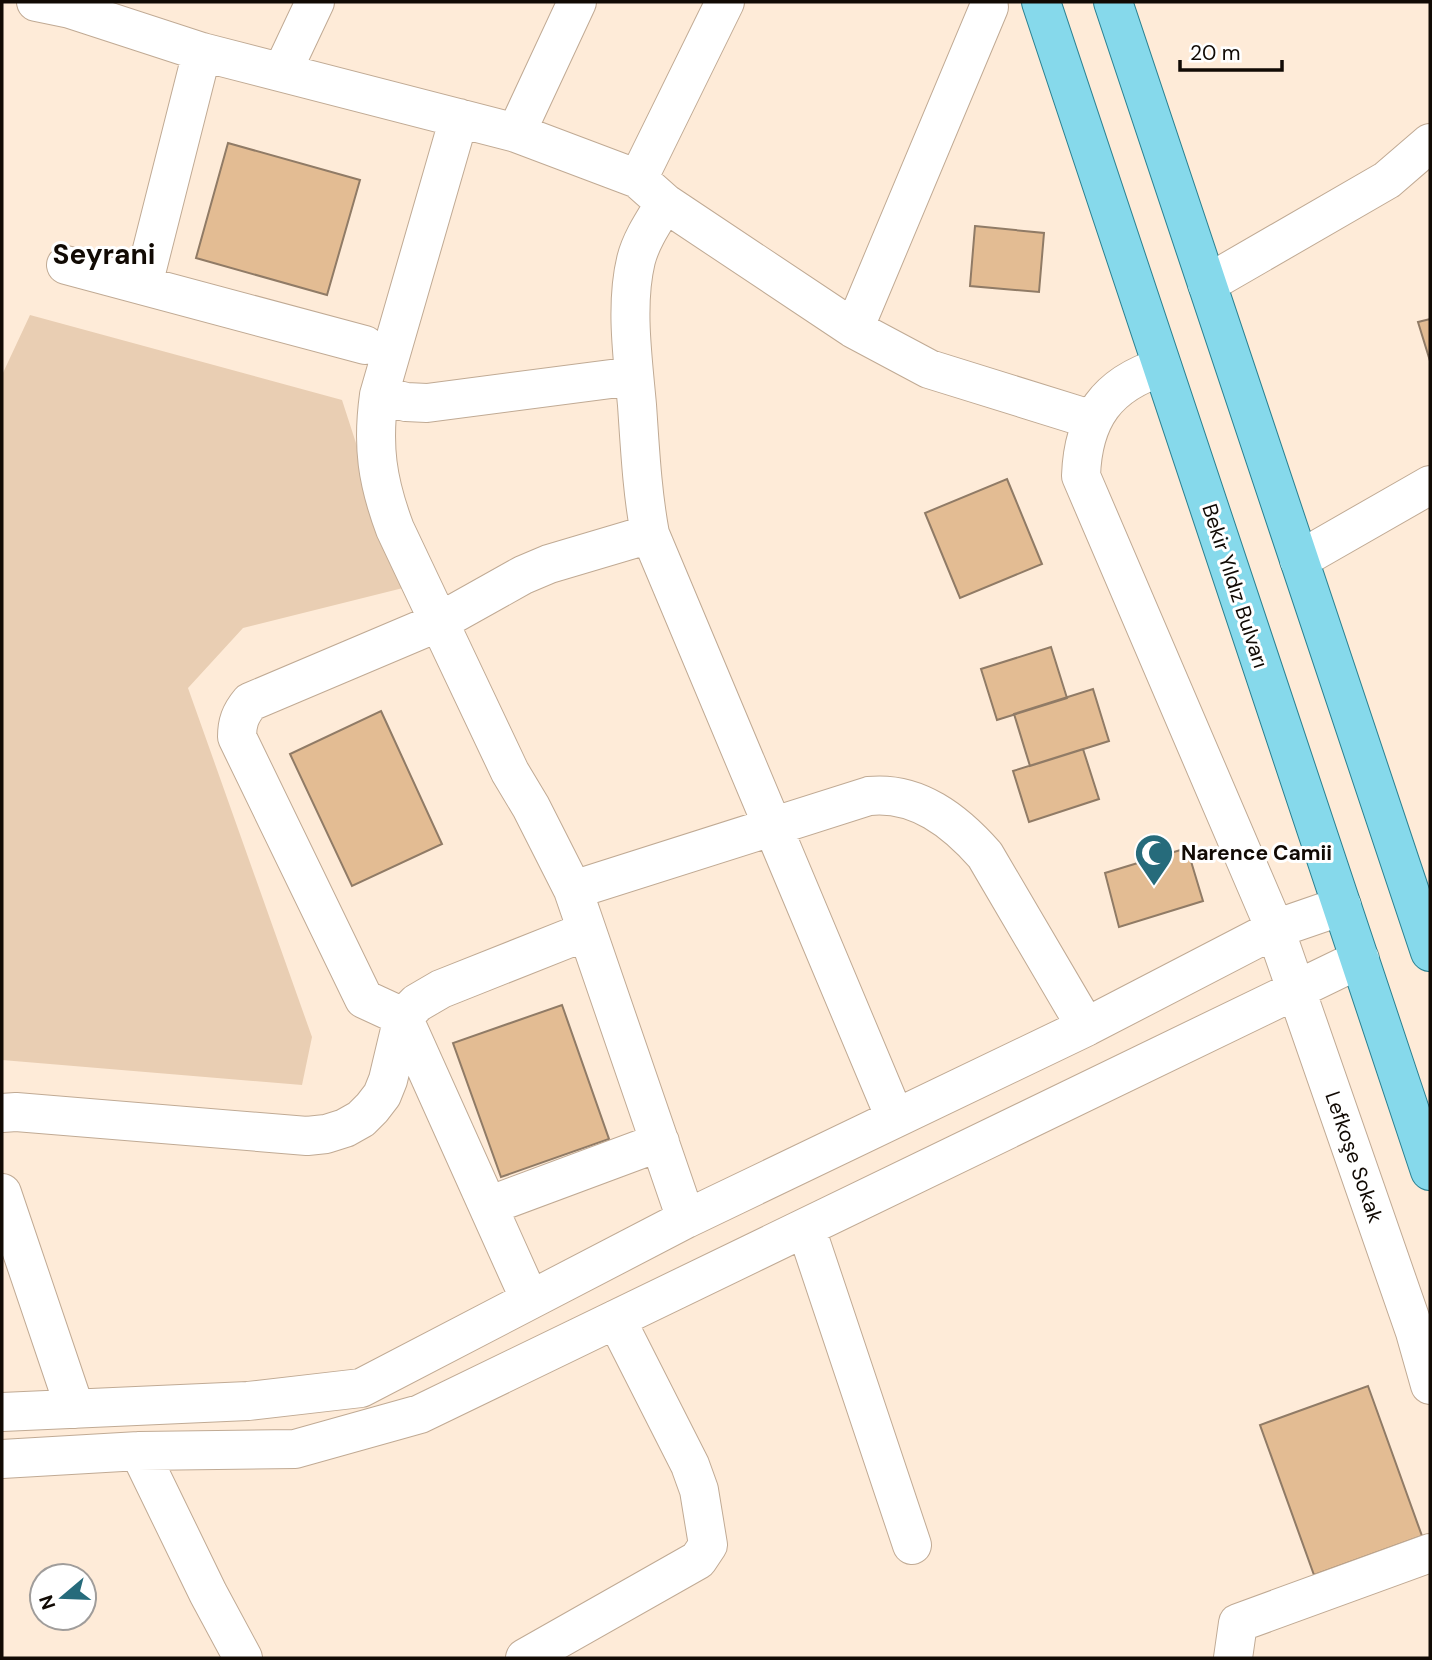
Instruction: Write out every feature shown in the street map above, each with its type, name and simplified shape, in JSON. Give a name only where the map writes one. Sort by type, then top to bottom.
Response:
[{"type":"main road","name":"Bekir Yıldız Bulvarı","points":[[1041,2],[1430,1171]]},
{"type":"main road","points":[[1113,2],[1430,949]]},
{"type":"street","points":[[282,72],[315,2]]},
{"type":"street","points":[[516,133],[578,2]]},
{"type":"street","points":[[725,2],[651,191],[647,232],[636,257],[631,284],[641,474],[650,534],[895,1118]]},
{"type":"street","points":[[60,4],[202,52],[516,133],[651,191],[853,329],[929,369],[1093,420]]},
{"type":"street","points":[[853,329],[989,6]]},
{"type":"street","points":[[143,285],[202,52]]},
{"type":"street","points":[[459,118],[379,395],[375,445],[377,470],[395,529],[510,772],[573,890],[686,1219]]},
{"type":"street","points":[[1207,284],[1387,180],[1430,143]]},
{"type":"street","points":[[66,265],[365,345]]},
{"type":"street","name":"Lefkoşe Sokak","points":[[1162,367],[1129,380],[1103,404],[1085,438],[1081,475],[1275,929],[1415,1332],[1430,1385]]},
{"type":"street","points":[[379,395],[406,402],[427,403],[634,376]]},
{"type":"street","points":[[1299,560],[1430,485]]},
{"type":"street","points":[[530,1300],[403,1017],[364,999],[237,737],[237,723],[250,702],[439,622],[536,569],[650,534]]},
{"type":"street","points":[[573,890],[869,796],[884,794],[913,801],[954,824],[985,855],[1086,1027]]},
{"type":"street","points":[[2,1412],[248,1401],[361,1388],[686,1219],[1086,1027],[1275,929],[1342,906]]},
{"type":"street","points":[[2,1113],[307,1136],[326,1134],[345,1128],[373,1108],[388,1080],[403,1017],[417,1003],[428,995],[587,931]]},
{"type":"street","points":[[2,1459],[139,1451],[295,1449],[420,1414],[1360,959]]},
{"type":"street","points":[[488,1206],[660,1142]]},
{"type":"street","points":[[2,1193],[75,1409]]},
{"type":"street","points":[[806,1227],[912,1545]]},
{"type":"street","points":[[525,1658],[698,1560],[708,1545],[699,1490],[690,1465],[616,1319]]},
{"type":"street","points":[[139,1451],[243,1658]]},
{"type":"street","points":[[1233,1658],[1238,1623],[1430,1553]]},
{"type":"shaded area","points":[[30,315],[342,400],[403,588],[243,628],[188,688],[312,1037],[302,1085],[2,1060],[2,375]]},
{"type":"building","points":[[228,143],[360,180],[327,295],[196,258]]},
{"type":"building","points":[[975,226],[1044,233],[1039,292],[970,286]]},
{"type":"building","points":[[1430,319],[1430,361],[1418,322]]},
{"type":"building","points":[[1007,479],[1042,564],[960,598],[925,513]]},
{"type":"building","points":[[1051,647],[1067,698],[997,720],[981,669]]},
{"type":"building","points":[[1093,689],[1109,741],[1030,766],[1014,714]]},
{"type":"building","points":[[381,711],[442,844],[352,886],[290,754]]},
{"type":"building","points":[[1083,749],[1099,799],[1029,822],[1013,771]]},
{"type":"building","name":"Narence Camii","points":[[1187,848],[1203,901],[1119,927],[1105,873]]},
{"type":"building","points":[[562,1005],[609,1139],[501,1177],[453,1043]]},
{"type":"building","points":[[1368,1386],[1422,1536],[1314,1575],[1260,1425]]},
{"type":"place","name":"Narence Camii","points":[[1154,887]]},
{"type":"district","name":"Seyrani","points":[[104,254]]}]
